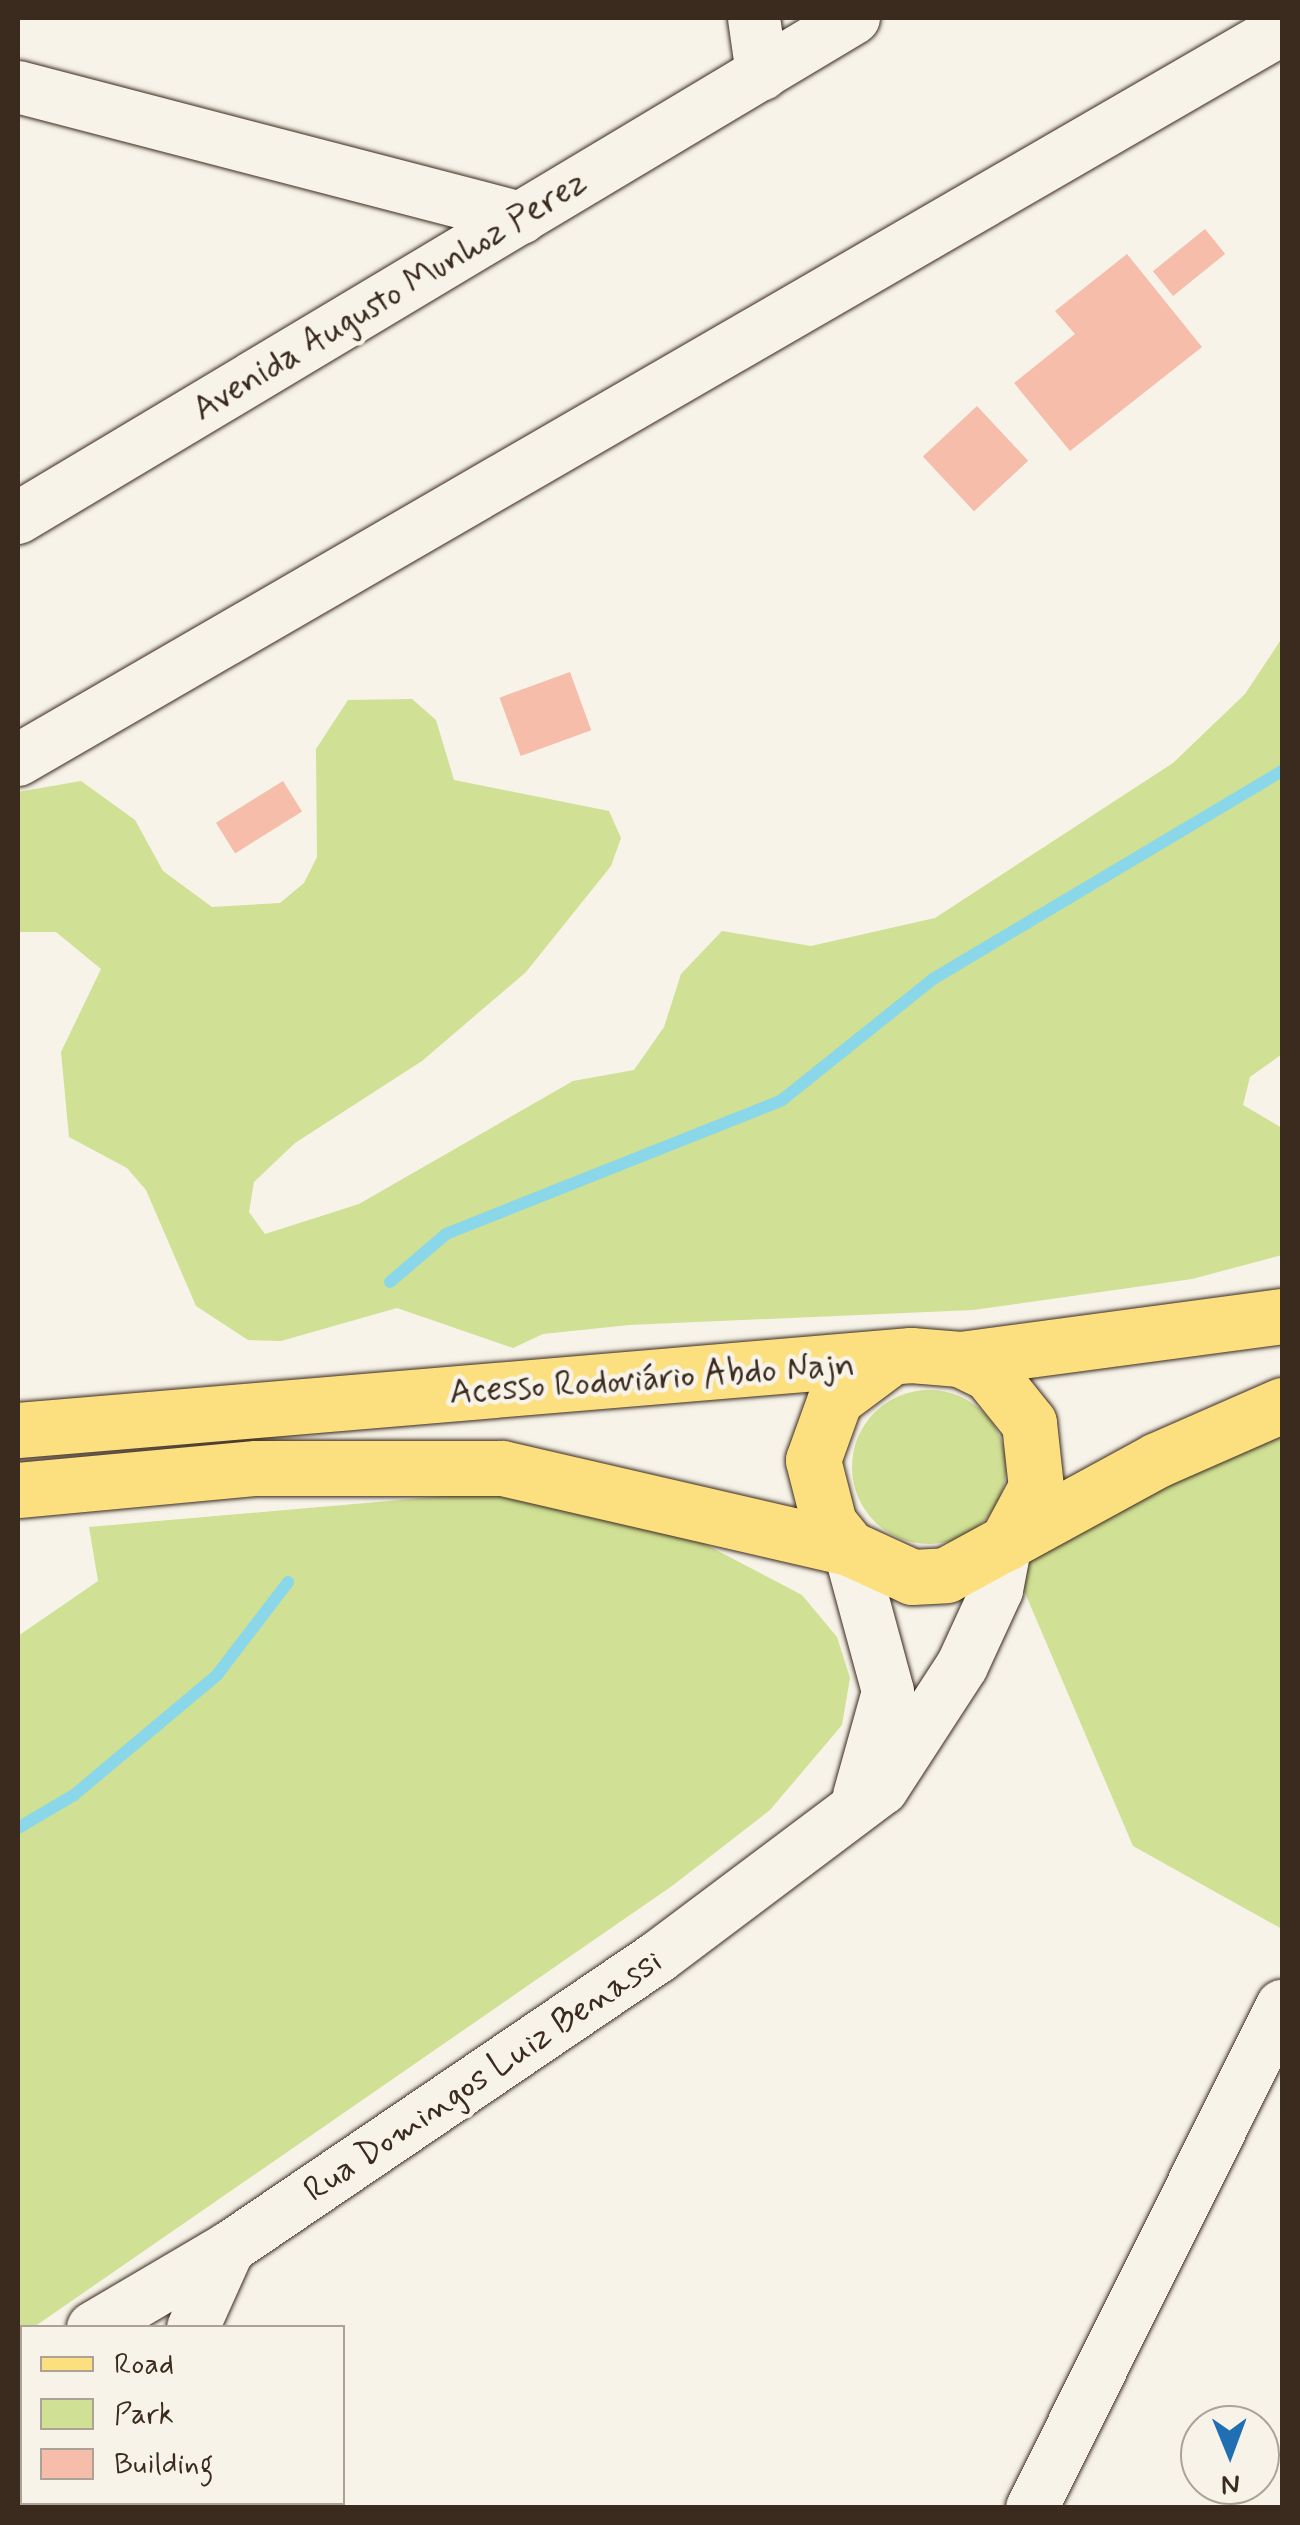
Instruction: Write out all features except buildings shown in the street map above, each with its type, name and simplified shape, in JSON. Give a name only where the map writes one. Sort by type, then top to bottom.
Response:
[{"type":"main road","name":"Acesso Rodoviário Abdo Najn","points":[[18,1430],[886,1360],[960,1359],[1272,1311]]},
{"type":"main road","points":[[960,1359],[1013,1395],[1029,1423],[1036,1487],[1006,1543]]},
{"type":"main road","points":[[886,1360],[835,1399],[813,1460],[829,1523],[850,1548],[878,1567],[929,1576],[978,1564],[1006,1543],[1157,1460],[1282,1405]]},
{"type":"main road","points":[[18,1490],[256,1468],[502,1468],[850,1548]]},
{"type":"street","points":[[754,18],[762,74]]},
{"type":"street","name":"Avenida Augusto Munhoz Perez","points":[[18,518],[41,485],[521,218],[854,18]]},
{"type":"street","points":[[18,760],[1282,28]]},
{"type":"street","points":[[18,87],[521,218]]},
{"type":"street","name":"Rua Domingos Luiz Benassi","points":[[98,2325],[229,2248],[658,1957],[904,1765],[962,1666],[997,1590],[1006,1543]]},
{"type":"street","points":[[850,1548],[888,1692],[857,1802]]},
{"type":"street","points":[[1032,2508],[1282,2006]]},
{"type":"street","points":[[194,2325],[229,2248]]},
{"type":"green space","points":[[1282,638],[1282,1054],[1250,1077],[1243,1105],[1282,1128],[1282,1255],[1192,1279],[973,1310],[629,1325],[543,1334],[513,1348],[397,1308],[281,1341],[248,1340],[196,1306],[146,1190],[127,1168],[69,1137],[61,1052],[101,969],[56,932],[18,932],[18,792],[81,781],[135,820],[163,871],[212,907],[280,903],[304,883],[317,857],[316,749],[348,700],[412,699],[436,720],[454,780],[609,811],[621,838],[611,866],[526,972],[422,1061],[295,1143],[254,1182],[249,1212],[265,1234],[359,1204],[573,1081],[634,1070],[664,1027],[681,974],[722,931],[811,946],[935,918],[1173,763],[1245,694]]},
{"type":"green space","points":[[929,1390],[959,1396],[984,1412],[1000,1437],[1006,1467],[1000,1497],[984,1522],[959,1538],[929,1544],[899,1538],[874,1522],[858,1497],[852,1467],[858,1437],[874,1412],[899,1396]]},
{"type":"green space","points":[[1282,1420],[1282,1929],[1133,1846],[1014,1567]]},
{"type":"green space","points":[[492,1492],[695,1539],[802,1595],[837,1637],[850,1678],[842,1725],[770,1810],[672,1886],[37,2325],[20,2325],[18,2338],[18,1636],[98,1581],[89,1527]]},
{"type":"waterway","points":[[390,1282],[446,1234],[782,1100],[933,979],[1282,771]]},
{"type":"waterway","points":[[18,1828],[74,1795],[217,1675],[288,1582]]}]
